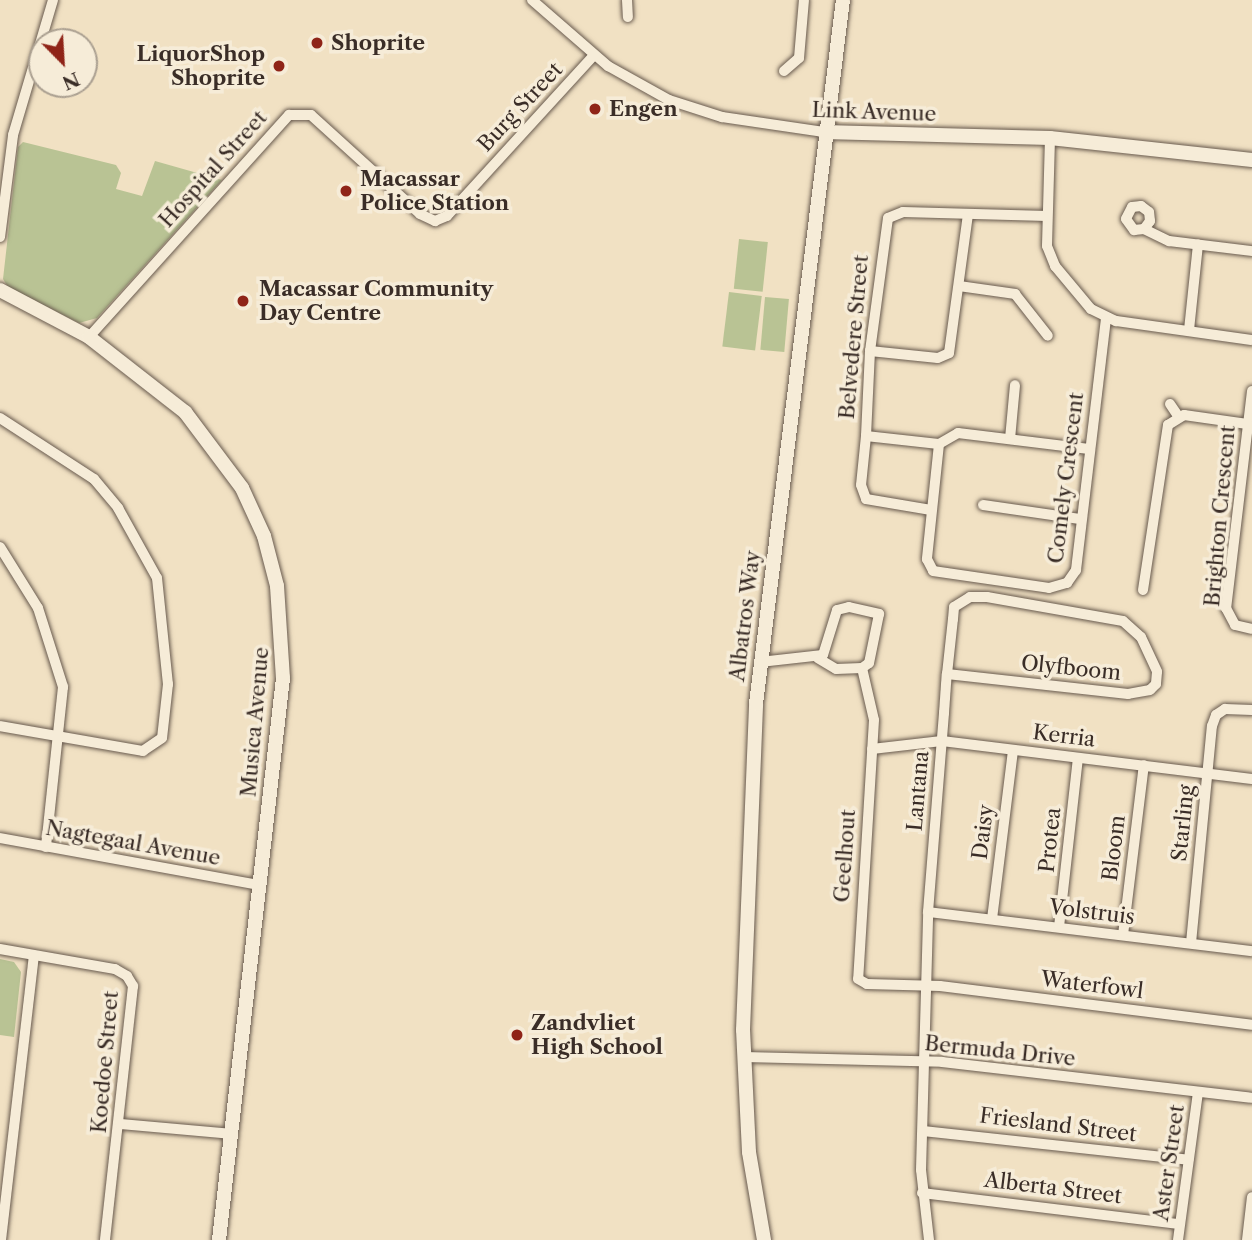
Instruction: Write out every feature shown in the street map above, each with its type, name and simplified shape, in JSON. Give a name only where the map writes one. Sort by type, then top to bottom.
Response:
[{"type":"street","points":[[0,237],[13,135],[53,0]]},
{"type":"street","name":"Link Avenue","points":[[531,0],[594,55],[646,90],[694,110],[777,127],[824,132],[1050,138],[1252,160]]},
{"type":"street","points":[[626,0],[628,17]]},
{"type":"street","points":[[784,71],[799,58],[804,0]]},
{"type":"street","name":"Albatros Way","points":[[764,1240],[749,1152],[744,1056],[760,662],[824,132],[843,0]]},
{"type":"street","name":"Burg Street","points":[[447,216],[594,55]]},
{"type":"street","name":"Hospital Street","points":[[89,337],[281,122],[295,113],[311,115],[425,218],[435,221],[447,216]]},
{"type":"street","points":[[1050,138],[1047,216],[1052,260],[1091,309],[1106,319],[1252,340]]},
{"type":"street","name":"Belvedere Street","points":[[1047,216],[903,212],[888,218],[870,351],[866,436],[939,443],[958,433],[1089,449]]},
{"type":"street","points":[[870,351],[938,358],[947,356],[951,348],[968,214]]},
{"type":"street","points":[[1144,229],[1156,237],[1252,251]]},
{"type":"street","points":[[1189,330],[1198,244]]},
{"type":"street","points":[[959,286],[1015,294],[1048,336]]},
{"type":"street","name":"Musica Avenue","points":[[0,290],[89,337],[167,396],[201,429],[242,488],[264,536],[277,586],[284,658],[219,1240]]},
{"type":"street","name":"Comely Crescent","points":[[939,443],[927,559],[933,571],[1049,588],[1072,578],[1106,319]]},
{"type":"street","points":[[1010,439],[1015,386]]},
{"type":"street","name":"Brighton Crescent","points":[[1252,391],[1226,608],[1235,625],[1252,629]]},
{"type":"street","points":[[1170,404],[1178,416],[1247,424]]},
{"type":"street","points":[[1143,590],[1153,549],[1167,429],[1178,416]]},
{"type":"street","points":[[0,418],[102,486],[153,569],[159,588],[169,684],[164,731],[150,749],[138,752],[0,726]]},
{"type":"street","points":[[866,436],[861,485],[866,499],[932,510]]},
{"type":"street","points":[[983,505],[1080,519]]},
{"type":"street","points":[[0,547],[34,598],[57,662],[64,695],[46,846]]},
{"type":"street","points":[[1153,549],[1166,551]]},
{"type":"street","name":"Olyfboom","points":[[947,674],[1128,694],[1150,690],[1156,684],[1157,672],[1141,637],[1123,621],[987,597],[960,601]]},
{"type":"street","name":"Lantana","points":[[929,1240],[922,1193],[928,912],[947,674],[954,607],[960,601]]},
{"type":"street","points":[[760,662],[818,658],[836,669],[862,668],[869,663],[880,621],[871,610],[837,610],[826,650],[818,658]]},
{"type":"street","name":"Geelhout","points":[[862,668],[873,702],[872,749],[855,974],[867,984],[926,985]]},
{"type":"street","name":"Starling","points":[[1191,943],[1212,726],[1220,710],[1252,710]]},
{"type":"street","name":"Kerria","points":[[872,749],[923,740],[942,741],[1252,779]]},
{"type":"street","name":"Daisy","points":[[992,919],[1013,750]]},
{"type":"street","name":"Protea","points":[[1059,927],[1078,758]]},
{"type":"street","name":"Bloom","points":[[1123,935],[1144,765]]},
{"type":"street","name":"Nagtegaal Avenue","points":[[0,838],[259,885]]},
{"type":"street","name":"Volstruis","points":[[928,912],[1252,951]]},
{"type":"street","name":"Koedoe Street","points":[[0,949],[114,969],[131,981],[134,992],[105,1240]]},
{"type":"street","points":[[1,1240],[34,956]]},
{"type":"street","name":"Waterfowl","points":[[926,985],[1252,1025]]},
{"type":"street","name":"Bermuda Drive","points":[[744,1056],[925,1061],[1252,1098]]},
{"type":"street","name":"Aster Street","points":[[1178,1240],[1198,1092]]},
{"type":"street","points":[[120,1124],[231,1134]]},
{"type":"street","name":"Friesland Street","points":[[923,1131],[1188,1160]]},
{"type":"street","name":"Alberta Street","points":[[922,1193],[1179,1224]]},
{"type":"street","points":[[1247,1240],[1252,1197]]},
{"type":"green space","points":[[23,142],[116,165],[121,173],[116,189],[142,196],[155,161],[222,180],[97,318],[79,323],[8,287],[3,279],[18,147]]},
{"type":"green space","points":[[739,239],[768,242],[763,292],[734,289]]},
{"type":"green space","points":[[729,292],[762,296],[755,351],[722,347]]},
{"type":"green space","points":[[765,297],[789,299],[784,352],[760,350]]},
{"type":"green space","points":[[0,959],[14,962],[21,972],[14,1037],[0,1035]]},
{"type":"place","name":"Shoprite","points":[[317,43]]},
{"type":"place","name":"LiquorShop Shoprite","points":[[279,66]]},
{"type":"place","name":"Engen","points":[[595,109]]},
{"type":"place","name":"Macassar Police Station","points":[[346,191]]},
{"type":"place","name":"Macassar Community Day Centre","points":[[243,301]]},
{"type":"place","name":"Zandvliet High School","points":[[517,1035]]}]
